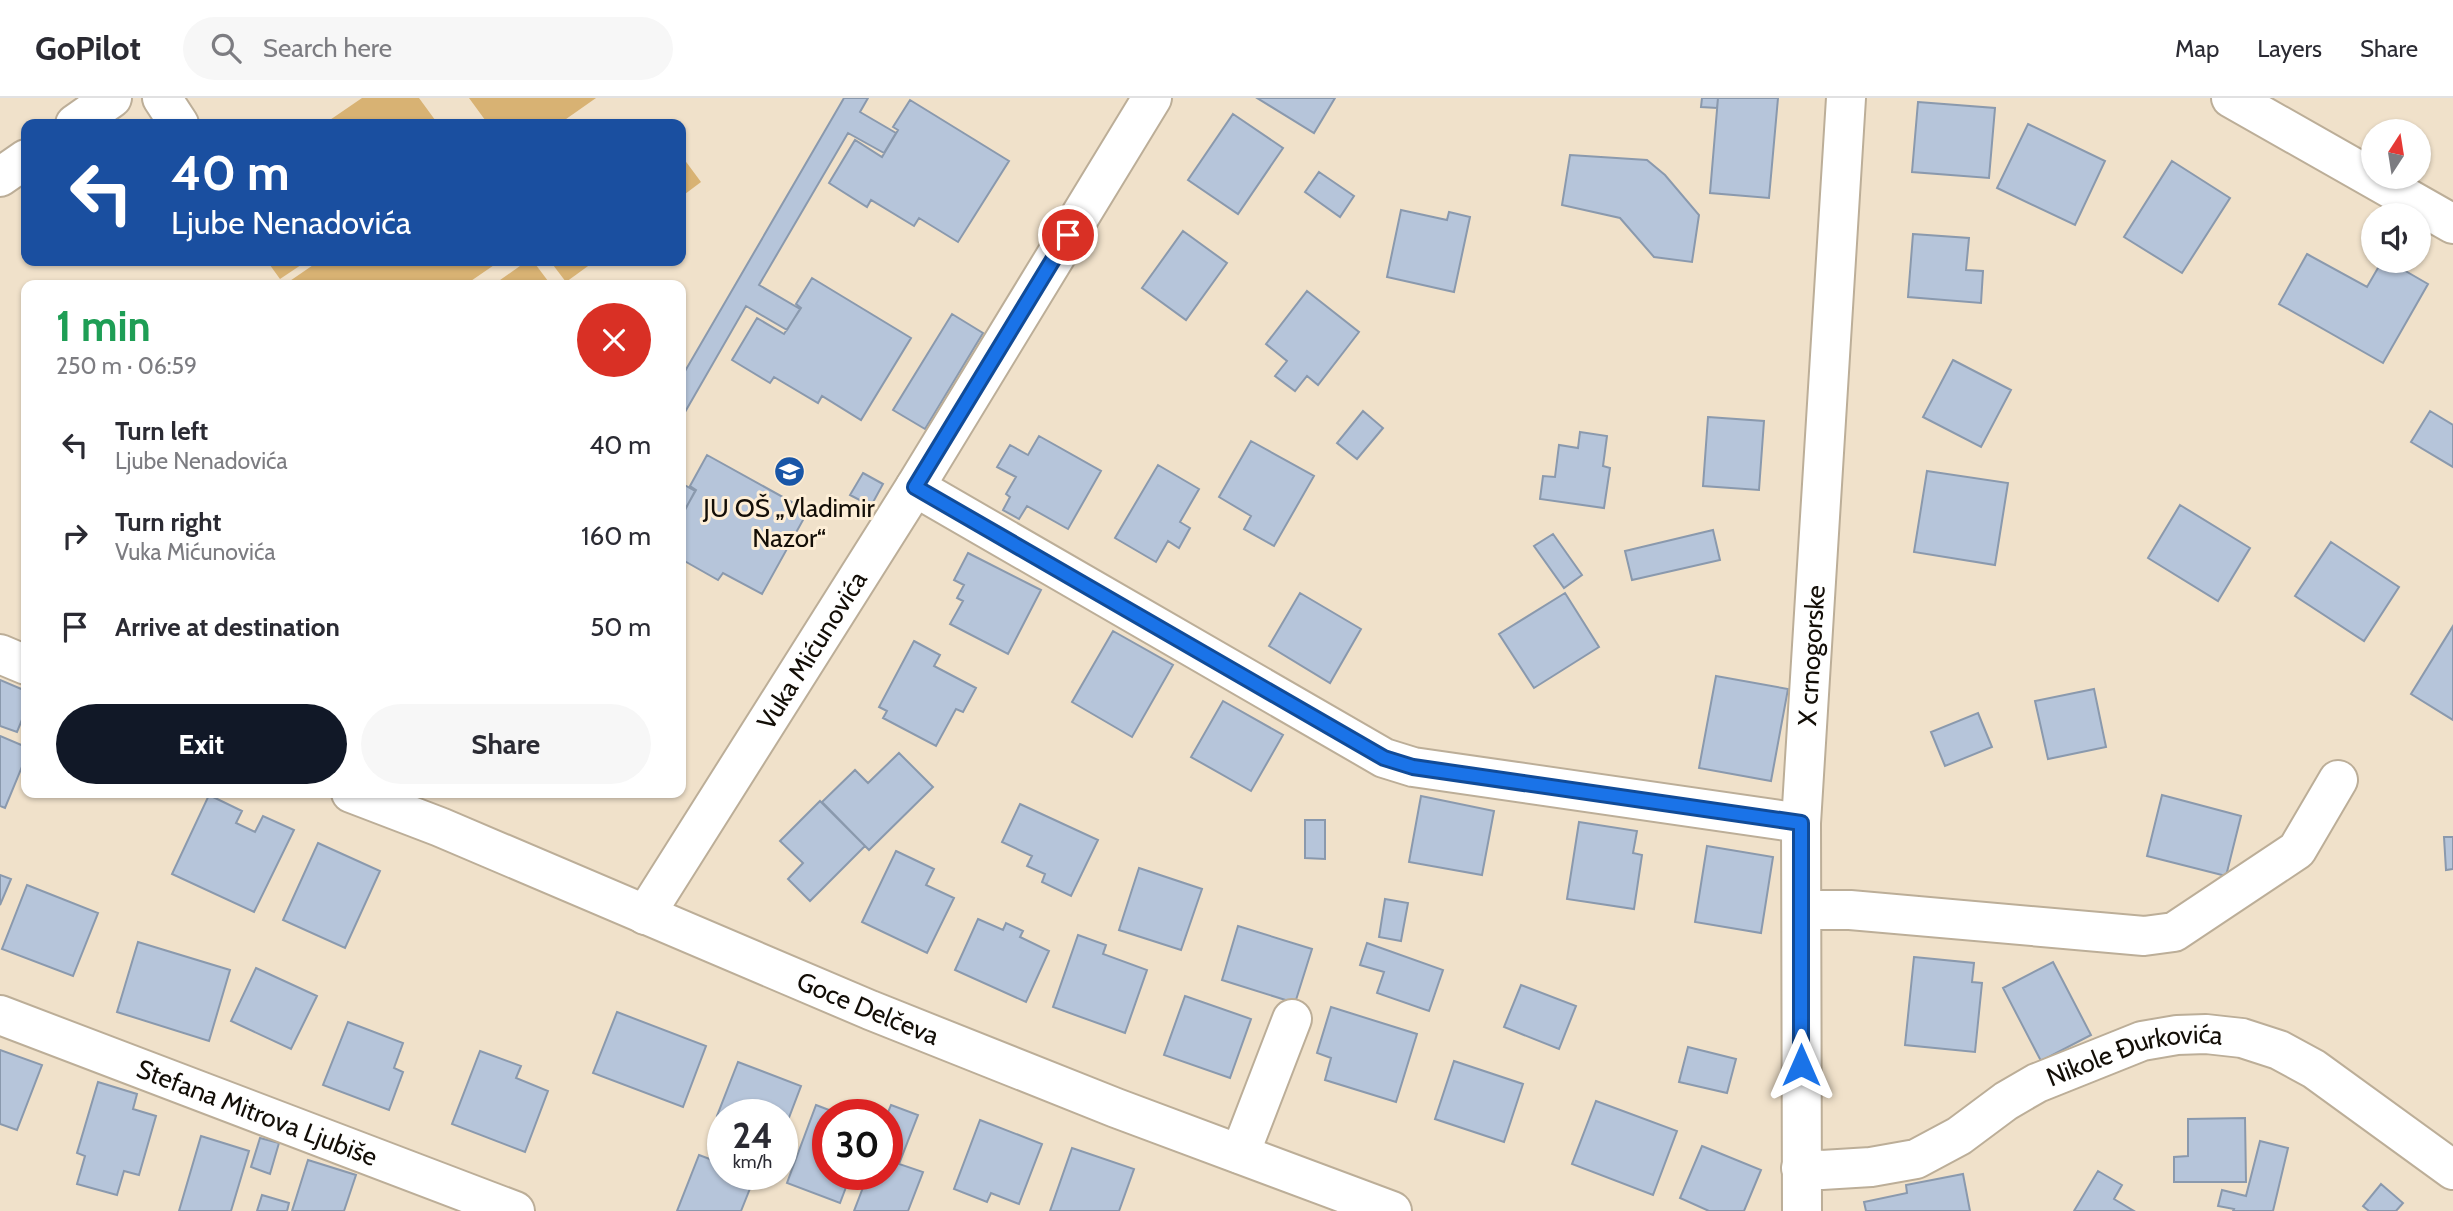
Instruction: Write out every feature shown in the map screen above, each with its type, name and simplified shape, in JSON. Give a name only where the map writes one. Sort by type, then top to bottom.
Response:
[{"type":"street","points":[[82,119],[112,98]]},
{"type":"street","points":[[162,98],[176,119]]},
{"type":"street","name":"Vuka Mićunovića","points":[[645,915],[915,487],[1152,98]]},
{"type":"street","name":"X crnogorske","points":[[1802,1211],[1801,823],[1846,98]]},
{"type":"street","points":[[2231,98],[2453,224]]},
{"type":"street","points":[[0,177],[21,162]]},
{"type":"street","points":[[915,487],[1384,758],[1413,767],[1801,823]]},
{"type":"street","points":[[0,654],[21,663]]},
{"type":"street","points":[[1802,910],[1850,910],[2144,936],[2174,932],[2297,850],[2338,780]]},
{"type":"street","name":"Goce Delčeva","points":[[364,798],[440,827],[870,1010],[1116,1108],[1392,1211]]},
{"type":"street","name":"Stefana Mitrova Ljubiše","points":[[0,1015],[515,1211]]},
{"type":"street","points":[[1240,1154],[1292,1019]]},
{"type":"street","name":"Nikole Đurkovića","points":[[1801,1168],[1822,1170],[1871,1167],[1916,1159],[1959,1136],[2006,1101],[2037,1083],[2142,1041],[2177,1035],[2206,1034],[2242,1038],[2278,1050],[2314,1069],[2453,1170]]},
{"type":"shaded area","points":[[362,98],[419,98],[434,119],[331,119]]},
{"type":"shaded area","points":[[469,98],[596,98],[566,119],[484,119]]},
{"type":"shaded area","points":[[686,162],[701,182],[686,193]]},
{"type":"shaded area","points":[[271,266],[300,266],[280,279]]},
{"type":"shaded area","points":[[312,266],[493,266],[472,280],[291,280]]},
{"type":"shaded area","points":[[520,266],[537,266],[547,280],[500,280]]},
{"type":"shaded area","points":[[554,266],[588,266],[569,280],[564,280]]},
{"type":"building","points":[[844,98],[868,98],[860,112],[896,133],[884,153],[848,133],[759,285],[800,309],[787,330],[746,306],[686,410],[686,369]]},
{"type":"building","points":[[1257,98],[1335,98],[1314,133]]},
{"type":"building","points":[[1702,98],[1718,98],[1717,108],[1701,107]]},
{"type":"building","points":[[1718,98],[1778,98],[1769,198],[1710,193]]},
{"type":"building","points":[[910,100],[1009,161],[958,242],[919,218],[914,226],[871,200],[867,207],[829,183],[855,140],[882,157],[898,130],[893,127]]},
{"type":"building","points":[[1918,102],[1995,108],[1989,178],[1912,172]]},
{"type":"building","points":[[1233,114],[1283,148],[1238,214],[1188,180]]},
{"type":"building","points":[[2028,124],[2105,161],[2075,225],[1997,188]]},
{"type":"building","points":[[1570,155],[1647,160],[1665,175],[1699,215],[1692,262],[1654,257],[1620,218],[1562,205]]},
{"type":"building","points":[[2172,161],[2230,198],[2182,273],[2124,237]]},
{"type":"building","points":[[1319,172],[1354,196],[1340,217],[1305,192]]},
{"type":"building","points":[[1401,210],[1447,220],[1449,212],[1470,217],[1454,292],[1387,277]]},
{"type":"building","points":[[1183,231],[1227,263],[1186,320],[1142,288]]},
{"type":"building","points":[[1913,234],[1969,238],[1966,270],[1983,271],[1981,303],[1908,297]]},
{"type":"building","points":[[2307,254],[2367,287],[2375,273],[2409,273],[2428,284],[2383,363],[2279,304]]},
{"type":"building","points":[[812,278],[911,338],[861,420],[822,396],[818,403],[774,377],[770,383],[732,360],[757,318],[784,334],[801,308],[796,304]]},
{"type":"building","points":[[1307,291],[1359,332],[1318,385],[1307,376],[1295,391],[1275,376],[1287,361],[1266,344]]},
{"type":"building","points":[[952,314],[983,333],[925,429],[893,410]]},
{"type":"building","points":[[1953,360],[2011,390],[1981,447],[1923,417]]},
{"type":"building","points":[[1363,411],[1383,428],[1357,459],[1337,443]]},
{"type":"building","points":[[2430,411],[2453,425],[2453,467],[2411,442]]},
{"type":"building","points":[[1708,417],[1764,421],[1759,490],[1703,486]]},
{"type":"building","points":[[1580,432],[1607,436],[1603,466],[1610,468],[1604,508],[1540,499],[1543,476],[1555,477],[1559,445],[1578,448]]},
{"type":"building","points":[[1039,436],[1101,471],[1068,529],[1027,506],[1019,519],[1003,510],[1010,497],[1006,494],[1016,477],[997,467],[1010,445],[1028,455]]},
{"type":"building","points":[[1251,441],[1314,476],[1274,546],[1244,529],[1251,516],[1219,497]]},
{"type":"building","points":[[707,455],[808,511],[762,594],[723,573],[718,580],[686,562],[686,508],[696,490],[690,486]]},
{"type":"building","points":[[1158,465],[1199,489],[1180,522],[1190,528],[1179,548],[1168,541],[1156,562],[1115,538]]},
{"type":"building","points":[[1927,471],[2008,483],[1995,565],[1914,552]]},
{"type":"building","points":[[863,473],[883,484],[871,506],[850,495]]},
{"type":"building","points":[[686,486],[695,491],[686,508]]},
{"type":"building","points":[[2180,505],[2250,548],[2218,601],[2148,558]]},
{"type":"building","points":[[1713,530],[1720,560],[1632,580],[1625,551]]},
{"type":"building","points":[[1553,534],[1582,575],[1564,588],[1534,546]]},
{"type":"building","points":[[2331,542],[2399,587],[2364,641],[2295,596]]},
{"type":"building","points":[[968,553],[1041,590],[1008,654],[950,624],[963,601],[957,598],[964,585],[954,580]]},
{"type":"building","points":[[1300,593],[1361,629],[1330,683],[1269,646]]},
{"type":"building","points":[[1565,593],[1599,647],[1534,688],[1499,634]]},
{"type":"building","points":[[2453,626],[2453,720],[2411,694]]},
{"type":"building","points":[[1113,631],[1173,665],[1132,737],[1072,702]]},
{"type":"building","points":[[914,641],[940,655],[934,666],[976,688],[963,712],[956,709],[936,746],[883,718],[887,711],[879,707]]},
{"type":"building","points":[[1716,676],[1788,689],[1771,781],[1699,768]]},
{"type":"building","points":[[0,680],[21,689],[21,722],[17,732],[0,726]]},
{"type":"building","points":[[2094,689],[2106,747],[2048,759],[2035,701]]},
{"type":"building","points":[[1223,701],[1283,735],[1251,791],[1191,757]]},
{"type":"building","points":[[1978,713],[1992,747],[1945,766],[1931,732]]},
{"type":"building","points":[[0,736],[21,745],[21,769],[5,808],[0,806]]},
{"type":"building","points":[[899,753],[933,787],[869,850],[822,802],[855,770],[868,783]]},
{"type":"building","points":[[2162,795],[2241,816],[2226,876],[2147,856]]},
{"type":"building","points":[[1421,796],[1494,811],[1482,875],[1409,862]]},
{"type":"building","points":[[208,798],[215,798],[242,811],[236,823],[255,832],[263,816],[294,830],[254,912],[172,874]]},
{"type":"building","points":[[820,801],[865,846],[810,901],[788,879],[803,863],[780,841]]},
{"type":"building","points":[[1020,804],[1098,840],[1071,896],[1042,882],[1045,874],[1027,866],[1032,856],[1002,842]]},
{"type":"building","points":[[1305,820],[1325,820],[1325,859],[1305,858]]},
{"type":"building","points":[[1579,822],[1637,831],[1633,853],[1642,855],[1634,909],[1567,899]]},
{"type":"building","points":[[2444,837],[2453,837],[2453,869],[2446,870]]},
{"type":"building","points":[[318,843],[380,871],[345,948],[283,920]]},
{"type":"building","points":[[1707,846],[1773,857],[1761,933],[1695,922]]},
{"type":"building","points":[[896,851],[934,869],[926,885],[954,898],[927,953],[862,922]]},
{"type":"building","points":[[1139,868],[1202,889],[1181,950],[1119,930]]},
{"type":"building","points":[[0,875],[11,879],[0,905]]},
{"type":"building","points":[[27,885],[98,913],[73,976],[2,949]]},
{"type":"building","points":[[1385,899],[1408,903],[1401,941],[1379,937]]},
{"type":"building","points":[[978,919],[1003,930],[1006,923],[1023,931],[1020,937],[1049,951],[1026,1002],[955,970]]},
{"type":"building","points":[[1238,926],[1312,949],[1295,1003],[1222,980]]},
{"type":"building","points":[[1078,935],[1106,945],[1103,954],[1147,970],[1125,1033],[1053,1007]]},
{"type":"building","points":[[138,942],[230,970],[209,1041],[117,1012]]},
{"type":"building","points":[[1367,943],[1443,970],[1429,1011],[1377,993],[1384,972],[1360,965]]},
{"type":"building","points":[[1914,957],[1974,963],[1972,982],[1982,983],[1975,1052],[1905,1045]]},
{"type":"building","points":[[2053,962],[2091,1035],[2041,1061],[2003,988]]},
{"type":"building","points":[[256,968],[317,996],[291,1049],[231,1021]]},
{"type":"building","points":[[1521,985],[1576,1006],[1559,1049],[1504,1027]]},
{"type":"building","points":[[1185,996],[1251,1019],[1230,1078],[1164,1055]]},
{"type":"building","points":[[1331,1007],[1417,1034],[1396,1102],[1325,1080],[1331,1058],[1317,1053]]},
{"type":"building","points":[[617,1012],[706,1046],[683,1107],[593,1073]]},
{"type":"building","points":[[348,1022],[403,1043],[394,1068],[403,1072],[389,1110],[323,1085]]},
{"type":"building","points":[[1688,1047],[1736,1059],[1727,1093],[1679,1082]]},
{"type":"building","points":[[0,1050],[42,1065],[17,1130],[0,1124]]},
{"type":"building","points":[[480,1051],[521,1066],[516,1078],[548,1091],[525,1152],[452,1124]]},
{"type":"building","points":[[1454,1061],[1523,1084],[1504,1142],[1435,1119]]},
{"type":"building","points":[[738,1062],[801,1086],[796,1099],[724,1099]]},
{"type":"building","points":[[98,1082],[137,1094],[133,1109],[156,1116],[139,1175],[124,1171],[117,1195],[77,1184],[85,1156],[77,1153]]},
{"type":"building","points":[[1596,1101],[1677,1131],[1653,1195],[1572,1164]]},
{"type":"building","points":[[903,1109],[918,1115],[903,1154]]},
{"type":"building","points":[[812,1116],[812,1190],[845,1190],[840,1203],[798,1187],[798,1153]]},
{"type":"building","points":[[2245,1118],[2246,1182],[2174,1182],[2174,1157],[2188,1156],[2188,1119]]},
{"type":"building","points":[[980,1120],[1042,1144],[1019,1204],[991,1193],[987,1202],[954,1189]]},
{"type":"building","points":[[201,1136],[249,1151],[231,1211],[179,1211]]},
{"type":"building","points":[[260,1138],[279,1143],[270,1174],[251,1167]]},
{"type":"building","points":[[2260,1141],[2288,1148],[2273,1211],[2233,1211],[2234,1209],[2218,1206],[2222,1190],[2246,1196]]},
{"type":"building","points":[[1702,1146],[1761,1170],[1744,1211],[1709,1211],[1680,1198]]},
{"type":"building","points":[[1072,1148],[1134,1169],[1119,1211],[1050,1211]]},
{"type":"building","points":[[699,1155],[707,1158],[707,1190],[749,1190],[741,1211],[677,1211]]},
{"type":"building","points":[[308,1160],[356,1175],[344,1211],[292,1211]]},
{"type":"building","points":[[903,1165],[923,1172],[908,1211],[854,1211],[862,1190],[903,1190]]},
{"type":"building","points":[[2098,1171],[2122,1185],[2114,1199],[2134,1211],[2074,1211]]},
{"type":"building","points":[[1963,1174],[1970,1211],[1866,1211],[1864,1202],[1907,1193],[1906,1185]]},
{"type":"building","points":[[2381,1184],[2403,1203],[2396,1211],[2369,1211],[2363,1206]]},
{"type":"building","points":[[262,1195],[289,1203],[287,1211],[257,1211]]},
{"type":"place","name":"JU OŠ „Vladimir Nazor“","points":[[789,472]]},
{"type":"route","points":[[1068,235],[915,487],[1384,758],[1413,767],[1801,823],[1801,1065]]}]
